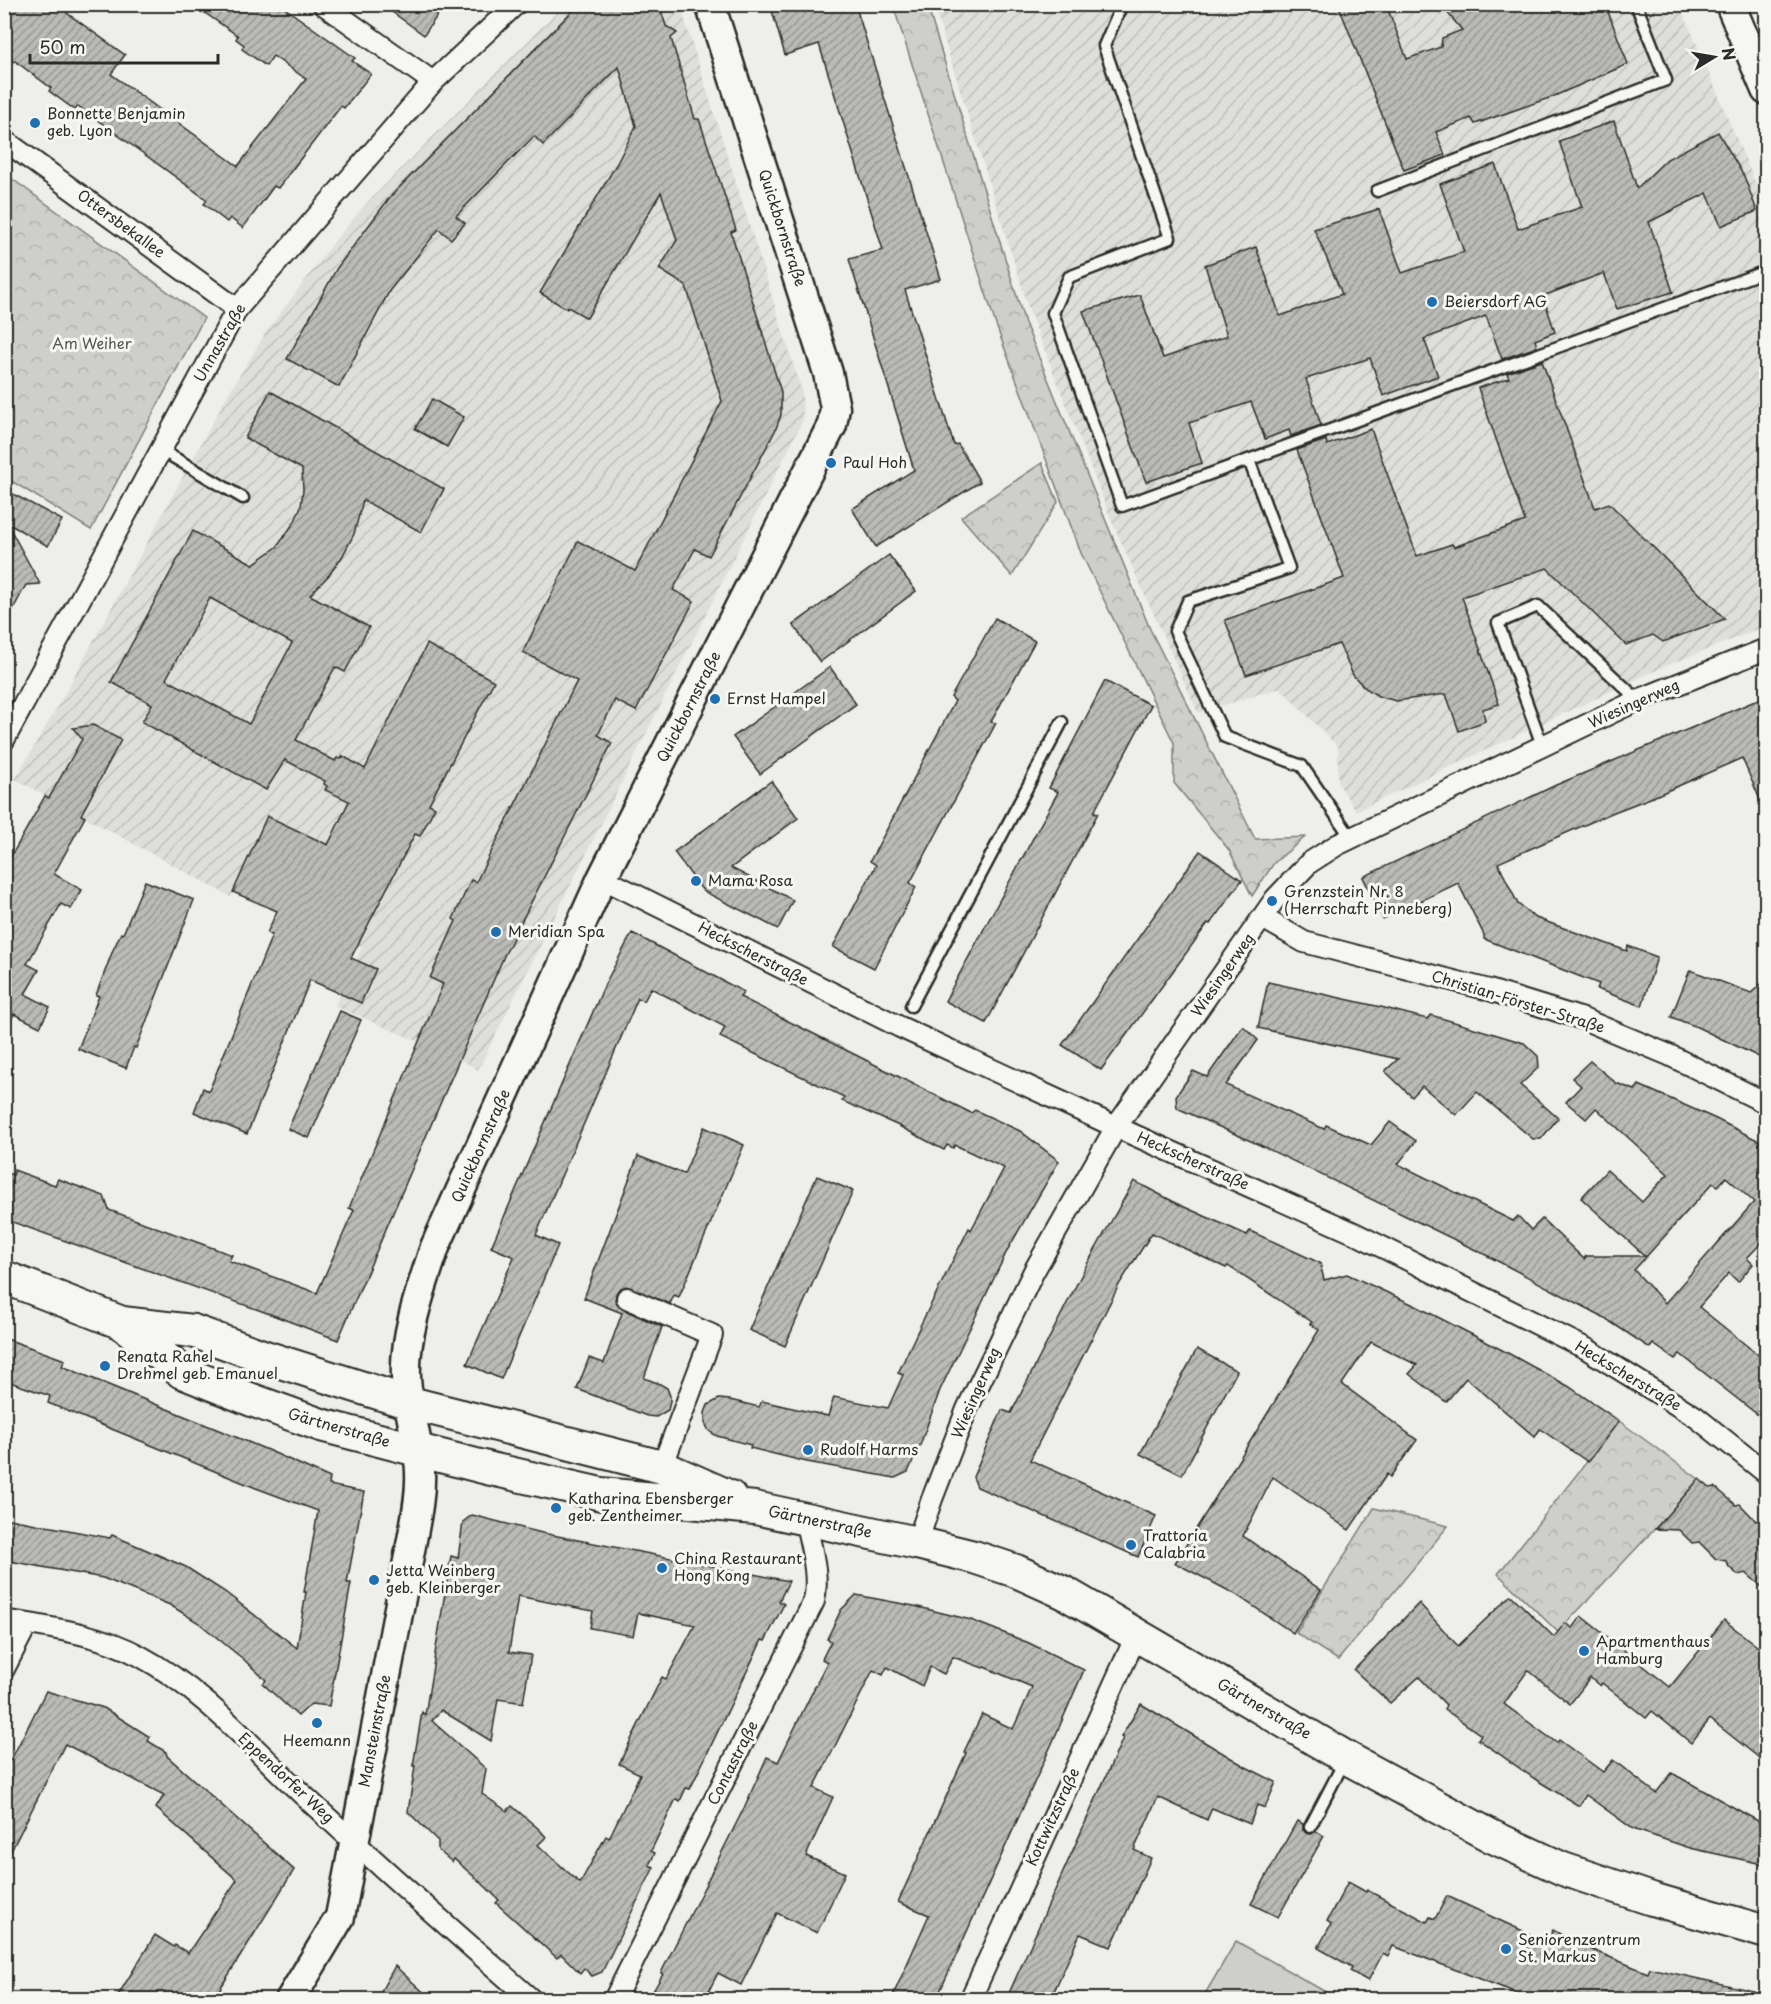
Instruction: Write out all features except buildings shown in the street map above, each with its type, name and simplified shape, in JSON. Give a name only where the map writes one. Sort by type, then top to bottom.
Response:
[{"type":"main road","name":"Gärtnerstraße","points":[[4,1277],[122,1323],[193,1331],[265,1357],[410,1403],[662,1467],[755,1508]]},
{"type":"main road","name":"Gärtnerstraße","points":[[122,1323],[182,1372],[294,1416],[418,1450],[601,1494],[755,1508],[917,1543],[974,1557],[1016,1571],[1065,1593],[1347,1758],[1476,1828],[1563,1869],[1652,1899],[1767,1932]]},
{"type":"street","points":[[323,4],[433,82]]},
{"type":"street","name":"Unnastraße","points":[[4,740],[237,309],[433,82],[516,4]]},
{"type":"street","name":"Quickbornstraße","points":[[418,1450],[406,1377],[407,1349],[417,1305],[435,1247],[602,878],[832,425],[835,408],[828,373],[710,4]]},
{"type":"street","points":[[1730,4],[1767,90]]},
{"type":"street","name":"Ottersbekallee","points":[[4,140],[237,309]]},
{"type":"street","name":"Wiesingerweg","points":[[917,1543],[967,1409],[1034,1270],[1116,1127],[1275,899],[1309,863],[1337,845],[1638,700],[1767,649]]},
{"type":"street","name":"Heckscherstraße","points":[[602,878],[891,1023],[1354,1233],[1587,1349],[1695,1417],[1767,1473]]},
{"type":"street","name":"Christian-Förster-Straße","points":[[1263,918],[1304,942],[1489,990],[1583,1019],[1669,1055],[1767,1103]]},
{"type":"street","points":[[627,1298],[712,1335],[662,1467]]},
{"type":"street","name":"Mansteinstraße","points":[[290,2000],[339,1917],[420,1496],[418,1450]]},
{"type":"street","name":"Contastraße","points":[[614,2000],[814,1601],[817,1588],[816,1575],[805,1518]]},
{"type":"street","name":"Eppendorfer Weg","points":[[4,1620],[96,1638],[120,1646],[164,1670],[195,1693],[354,1842],[532,2000]]},
{"type":"street","points":[[4,1669],[27,1624]]},
{"type":"street","name":"Kottwitzstraße","points":[[970,2000],[1137,1634]]},
{"type":"lane","points":[[1122,4],[1104,46],[1170,238],[1069,277],[1053,313],[1122,506],[1767,270]]},
{"type":"lane","points":[[1377,191],[1666,80],[1636,4]]},
{"type":"lane","points":[[161,450],[243,498]]},
{"type":"lane","points":[[1248,460],[1289,568],[1188,601],[1175,631],[1225,737],[1302,766],[1352,838]]},
{"type":"lane","points":[[1542,745],[1498,623],[1538,606],[1638,700]]},
{"type":"lane","points":[[911,1006],[1062,722]]},
{"type":"lane","points":[[1310,1827],[1347,1758]]},
{"type":"shaded area","points":[[941,4],[1680,5],[1766,208],[1766,626],[1661,668],[1356,811],[1338,783],[1338,747],[1280,688],[1198,713],[1113,524],[1030,313],[934,7]]},
{"type":"shaded area","points":[[564,5],[680,5],[802,392],[803,420],[478,1070],[459,1059],[335,1006],[362,947],[233,892],[231,897],[15,779],[58,706],[227,396],[267,331],[337,238],[367,203]]},
{"type":"green space","points":[[893,5],[927,5],[1025,323],[1150,629],[1255,839],[1305,837],[1274,863],[1252,896],[1229,850],[1174,783],[1174,743],[1081,553],[996,325]]},
{"type":"green space","name":"Am Weiher","points":[[4,173],[204,318],[91,530],[5,477]]},
{"type":"green space","points":[[1042,463],[1058,502],[1012,576],[961,517]]},
{"type":"green space","points":[[1619,1421],[1699,1479],[1558,1632],[1498,1574]]},
{"type":"green space","points":[[1374,1508],[1448,1526],[1338,1660],[1296,1633]]},
{"type":"green space","points":[[1236,1941],[1338,1999],[1202,1999]]},
{"type":"place","name":"Bonnette Benjamin geb. Lyon","points":[[35,123]]},
{"type":"place","name":"Beiersdorf AG","points":[[1432,302]]},
{"type":"place","name":"Paul Hoh","points":[[831,463]]},
{"type":"place","name":"Ernst Hampel","points":[[715,699]]},
{"type":"place","name":"Mama Rosa","points":[[696,881]]},
{"type":"place","name":"Grenzstein Nr. 8 (Herrschaft Pinneberg)","points":[[1272,901]]},
{"type":"place","name":"Meridian Spa","points":[[496,932]]},
{"type":"place","name":"Renata Rahel Drehmel geb. Emanuel","points":[[105,1366]]},
{"type":"place","name":"Rudolf Harms","points":[[808,1450]]},
{"type":"place","name":"Katharina Ebensberger geb. Zentheimer","points":[[556,1508]]},
{"type":"place","name":"Trattoria Calabria","points":[[1131,1545]]},
{"type":"place","name":"China Restaurant Hong Kong","points":[[662,1568]]},
{"type":"place","name":"Jetta Weinberg geb. Kleinberger","points":[[374,1580]]},
{"type":"place","name":"Apartmenthaus Hamburg","points":[[1584,1651]]},
{"type":"place","name":"Heemann","points":[[317,1723]]},
{"type":"place","name":"Seniorenzentrum St. Markus","points":[[1506,1949]]}]
